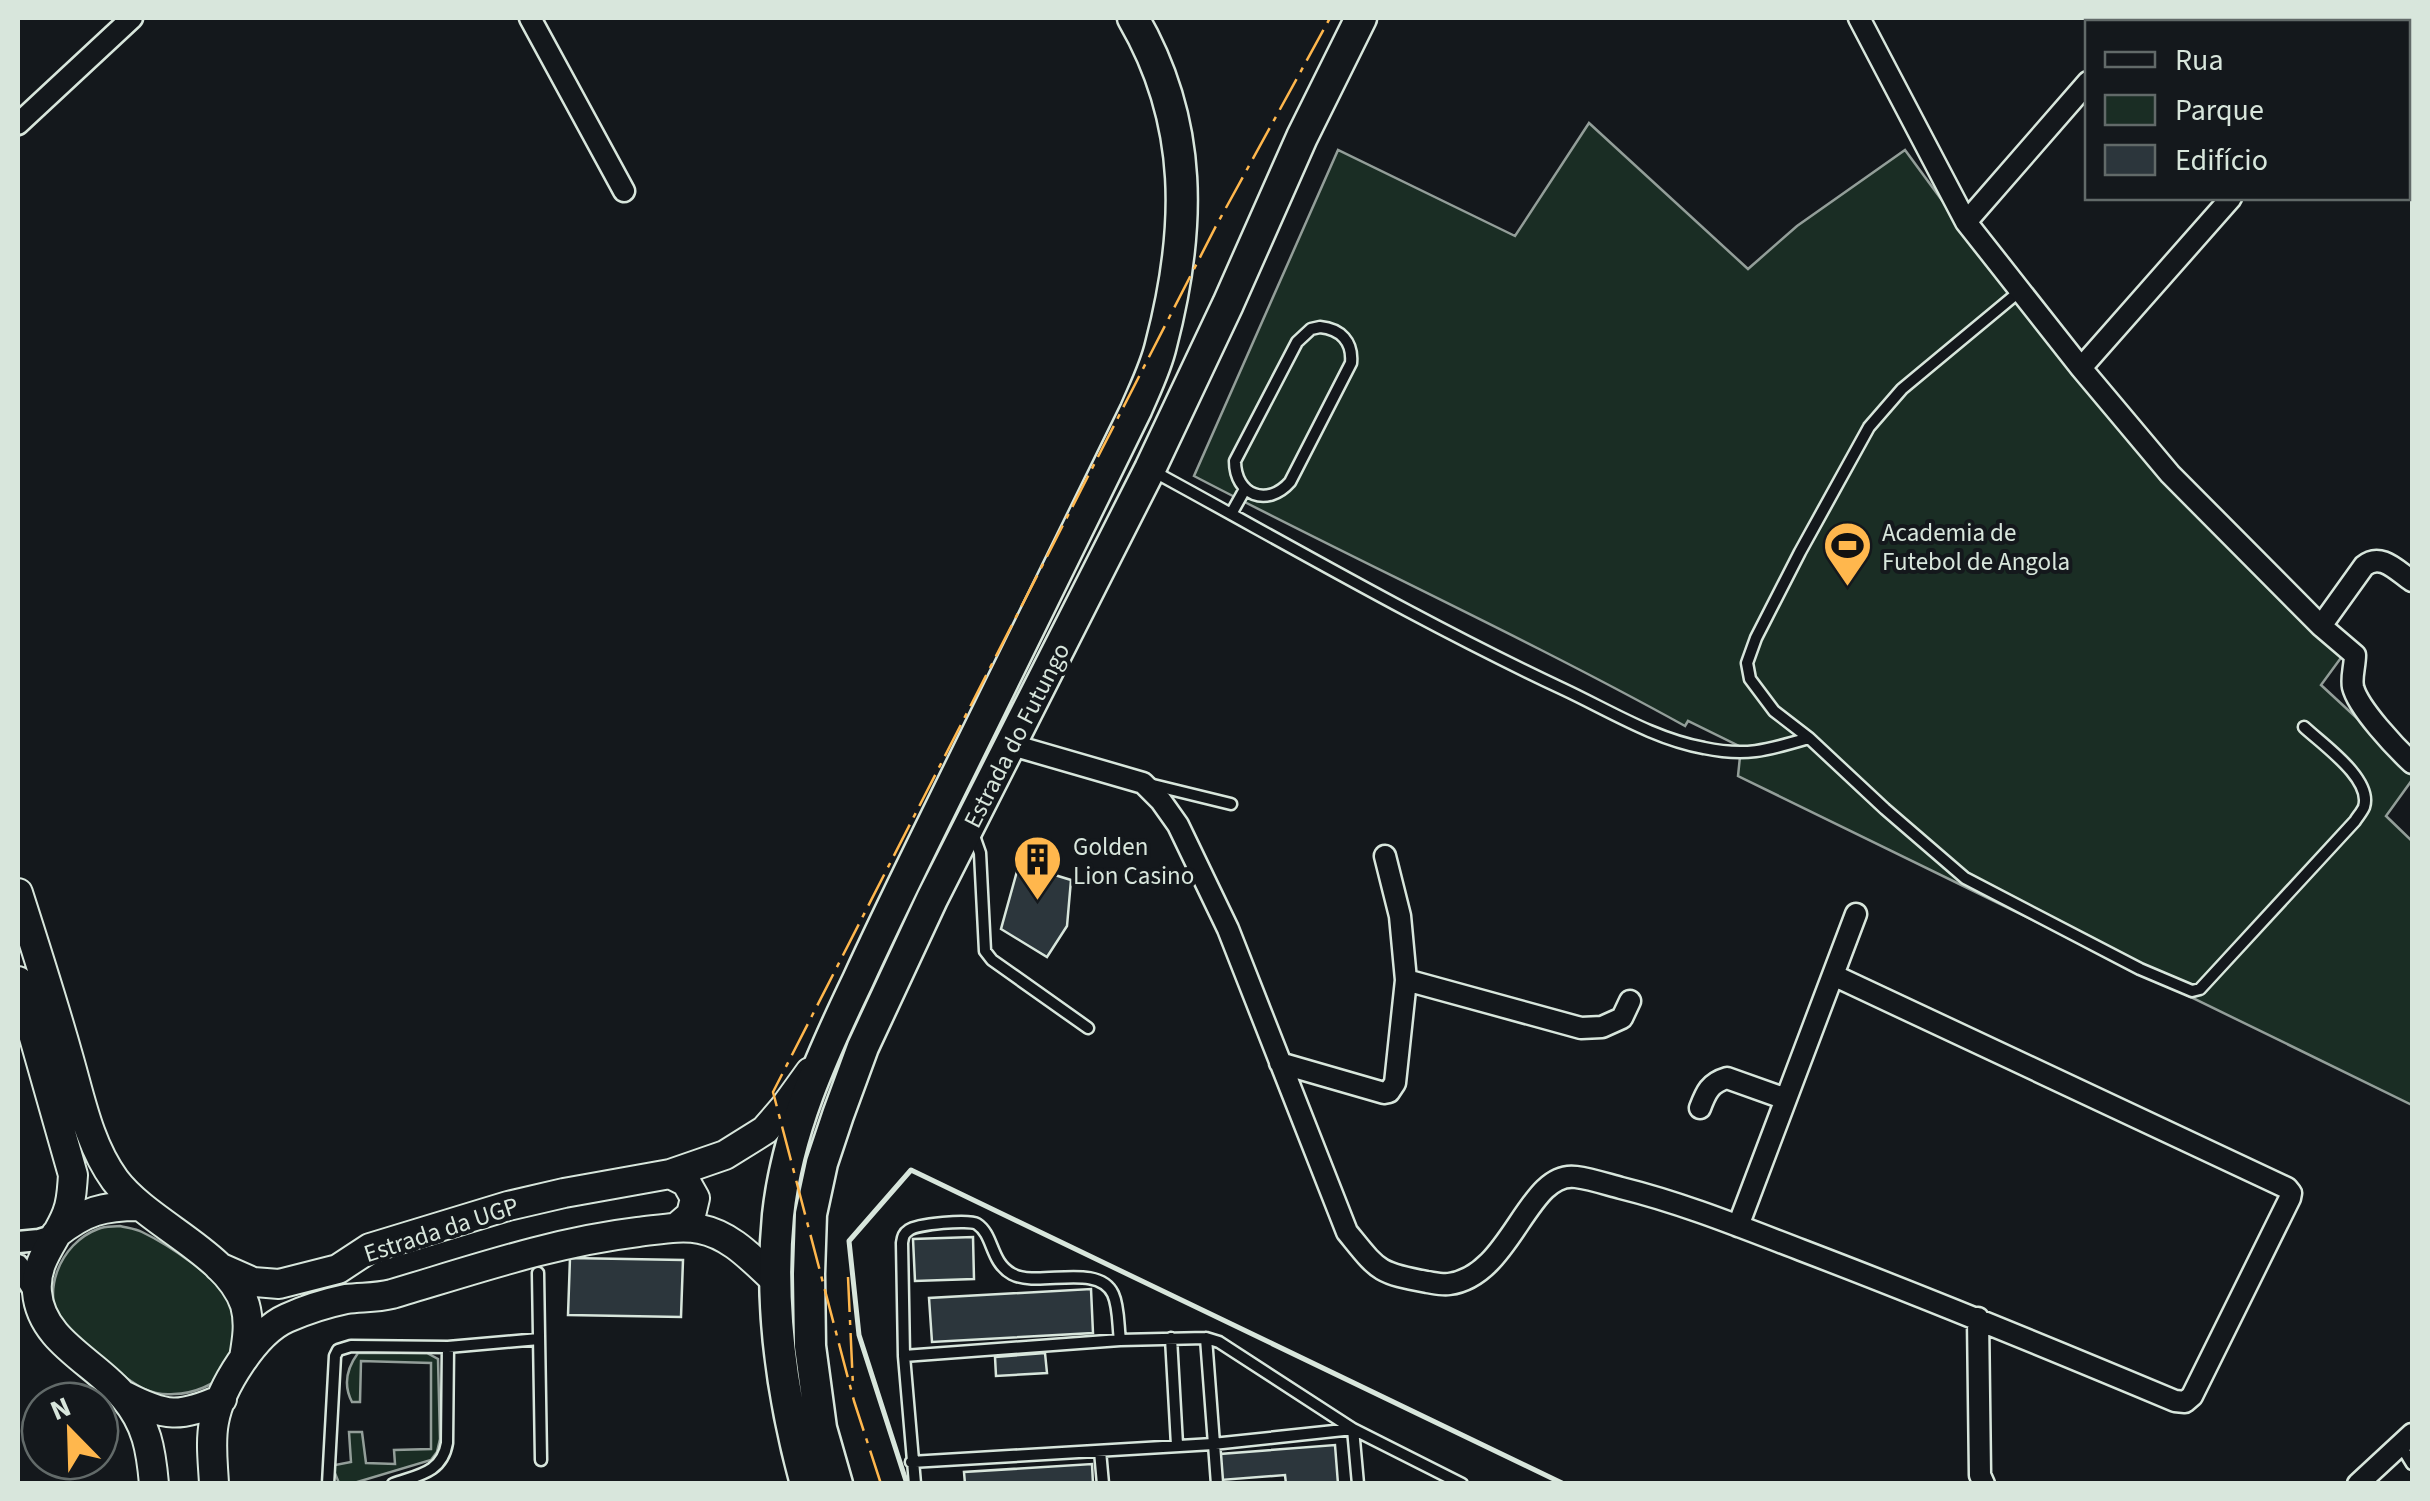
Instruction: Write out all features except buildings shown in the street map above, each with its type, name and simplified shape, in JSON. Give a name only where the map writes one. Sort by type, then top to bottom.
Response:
[{"type":"main road","name":"Estrada do Futungo","points":[[806,1484],[778,1347],[775,1280],[778,1214],[805,1100],[829,1040],[1136,410],[1161,348],[1184,198],[1180,152],[1168,100],[1152,49],[1133,18]]},
{"type":"main road","name":"Estrada do Futungo","points":[[837,1484],[821,1428],[810,1346],[811,1214],[822,1163],[864,1046],[932,899],[1150,469],[1361,18]]},
{"type":"main road","points":[[18,892],[94,1144],[117,1182],[139,1206],[219,1267],[236,1287],[245,1306],[248,1331],[244,1358]]},
{"type":"main road","points":[[18,981],[73,1175],[67,1214],[38,1271],[36,1294],[45,1318],[58,1339],[124,1396],[153,1410],[186,1412],[222,1399]]},
{"type":"main road","name":"Estrada da UGP","points":[[219,1267],[253,1282],[280,1284],[338,1268],[370,1248],[508,1206],[670,1174],[725,1155],[764,1130],[801,1086],[829,1040]]},
{"type":"main road","points":[[670,1174],[686,1182],[694,1198],[691,1215],[676,1227]]},
{"type":"main road","points":[[55,1235],[89,1212],[111,1206],[139,1206]]},
{"type":"main road","points":[[214,1484],[214,1420],[222,1399],[259,1339],[286,1318],[333,1302],[375,1298],[601,1236],[676,1227],[700,1228],[725,1238],[775,1280]]},
{"type":"main road","points":[[124,1396],[150,1444],[154,1484]]},
{"type":"street","points":[[18,124],[132,18]]},
{"type":"street","points":[[530,18],[624,191]]},
{"type":"street","points":[[1859,18],[1966,222],[2170,474],[2354,655],[2352,684],[2359,702],[2412,763]]},
{"type":"street","points":[[1966,222],[2085,85]]},
{"type":"street","points":[[2081,368],[2229,200]]},
{"type":"street","points":[[2321,626],[2371,560],[2381,560],[2412,581]]},
{"type":"street","points":[[1012,745],[1143,783],[1161,800],[1178,824],[1228,930],[1347,1232],[1374,1266],[1392,1276],[1447,1285],[1470,1278],[1490,1264],[1540,1192],[1553,1180],[1572,1176],[1658,1197],[1738,1226],[1978,1318],[2175,1401],[2184,1402],[2192,1396],[2290,1193],[2287,1188],[1833,975]]},
{"type":"street","points":[[1280,1063],[1384,1093],[1396,1083],[1406,980],[1400,916],[1384,856]]},
{"type":"street","points":[[1738,1226],[1856,914]]},
{"type":"street","points":[[1406,980],[1581,1028],[1602,1026],[1622,1018],[1630,1001]]},
{"type":"street","points":[[1700,1108],[1708,1088],[1727,1078],[1786,1099]]},
{"type":"street","points":[[18,1242],[55,1235]]},
{"type":"street","points":[[18,1265],[36,1294]]},
{"type":"street","points":[[1978,1318],[1980,1474],[1984,1484]]},
{"type":"street","points":[[2358,1484],[2407,1440]]},
{"type":"lane","points":[[2020,291],[1902,389],[1869,427],[1756,638],[1747,662],[1750,679],[1774,711],[1965,878],[2140,969],[2192,991],[2212,976],[2364,807],[2365,795],[2357,776],[2304,728]]},
{"type":"lane","points":[[1311,329],[1338,331],[1350,345],[1352,363],[1290,482],[1274,495],[1254,494],[1245,489],[1238,481],[1235,461],[1297,342],[1311,329]]},
{"type":"lane","points":[[1150,469],[1433,625],[1659,735],[1700,748],[1730,752],[1765,751],[1808,738]]},
{"type":"lane","points":[[1232,514],[1245,489]]},
{"type":"lane","points":[[1143,783],[1231,804]]},
{"type":"lane","points":[[970,825],[980,853],[985,951],[992,960],[1088,1028]]},
{"type":"lane","points":[[914,1484],[904,1356],[902,1243],[909,1230],[970,1222],[984,1232],[996,1261],[1013,1275],[1086,1277],[1106,1284],[1114,1296],[1120,1340]]},
{"type":"lane","points":[[538,1273],[541,1460]]},
{"type":"lane","points":[[328,1484],[334,1356],[338,1350],[351,1346],[448,1347],[539,1338]]},
{"type":"lane","points":[[1171,1338],[1178,1446]]},
{"type":"lane","points":[[1206,1338],[1217,1484]]},
{"type":"lane","points":[[904,1356],[1120,1340],[1206,1338],[1219,1342],[1353,1429],[1462,1484]]},
{"type":"lane","points":[[393,1484],[424,1473],[444,1458],[448,1347]]},
{"type":"lane","points":[[911,1462],[1213,1444],[1353,1429]]},
{"type":"lane","points":[[1353,1429],[1358,1484]]},
{"type":"lane","points":[[2407,1440],[2412,1464]]},
{"type":"lane","points":[[1100,1450],[1103,1484]]},
{"type":"green space","name":"Academia de Futebol de Angola","points":[[1589,123],[1748,269],[1797,226],[1905,150],[1994,271],[2175,494],[2346,651],[2321,685],[2412,769],[2412,780],[2386,816],[2412,841],[2412,1105],[1738,776],[1741,747],[1688,721],[1685,726],[1194,476],[1338,150],[1515,236]]},
{"type":"green space","points":[[120,1226],[142,1232],[178,1253],[215,1283],[231,1303],[238,1325],[232,1354],[224,1375],[211,1384],[181,1394],[148,1390],[65,1330],[53,1301],[57,1272],[64,1258],[85,1236],[101,1228]]},
{"type":"green space","points":[[358,1353],[427,1353],[438,1359],[440,1439],[431,1460],[354,1483],[339,1483],[335,1465],[351,1462],[349,1432],[362,1432],[366,1463],[395,1464],[394,1450],[431,1449],[431,1363],[361,1361],[360,1402],[352,1402],[348,1377]]},
{"type":"wall","points":[[907,1484],[859,1335],[849,1241],[911,1170],[1564,1484]]},
{"type":"power","points":[[881,1484],[854,1401],[773,1092],[1216,226],[1330,18]]},
{"type":"power","points":[[848,1277],[853,1386]]},
{"type":"place","name":"Academia de Futebol de Angola","points":[[1847,588]]},
{"type":"place","name":"Golden Lion Casino","points":[[1038,902]]}]
